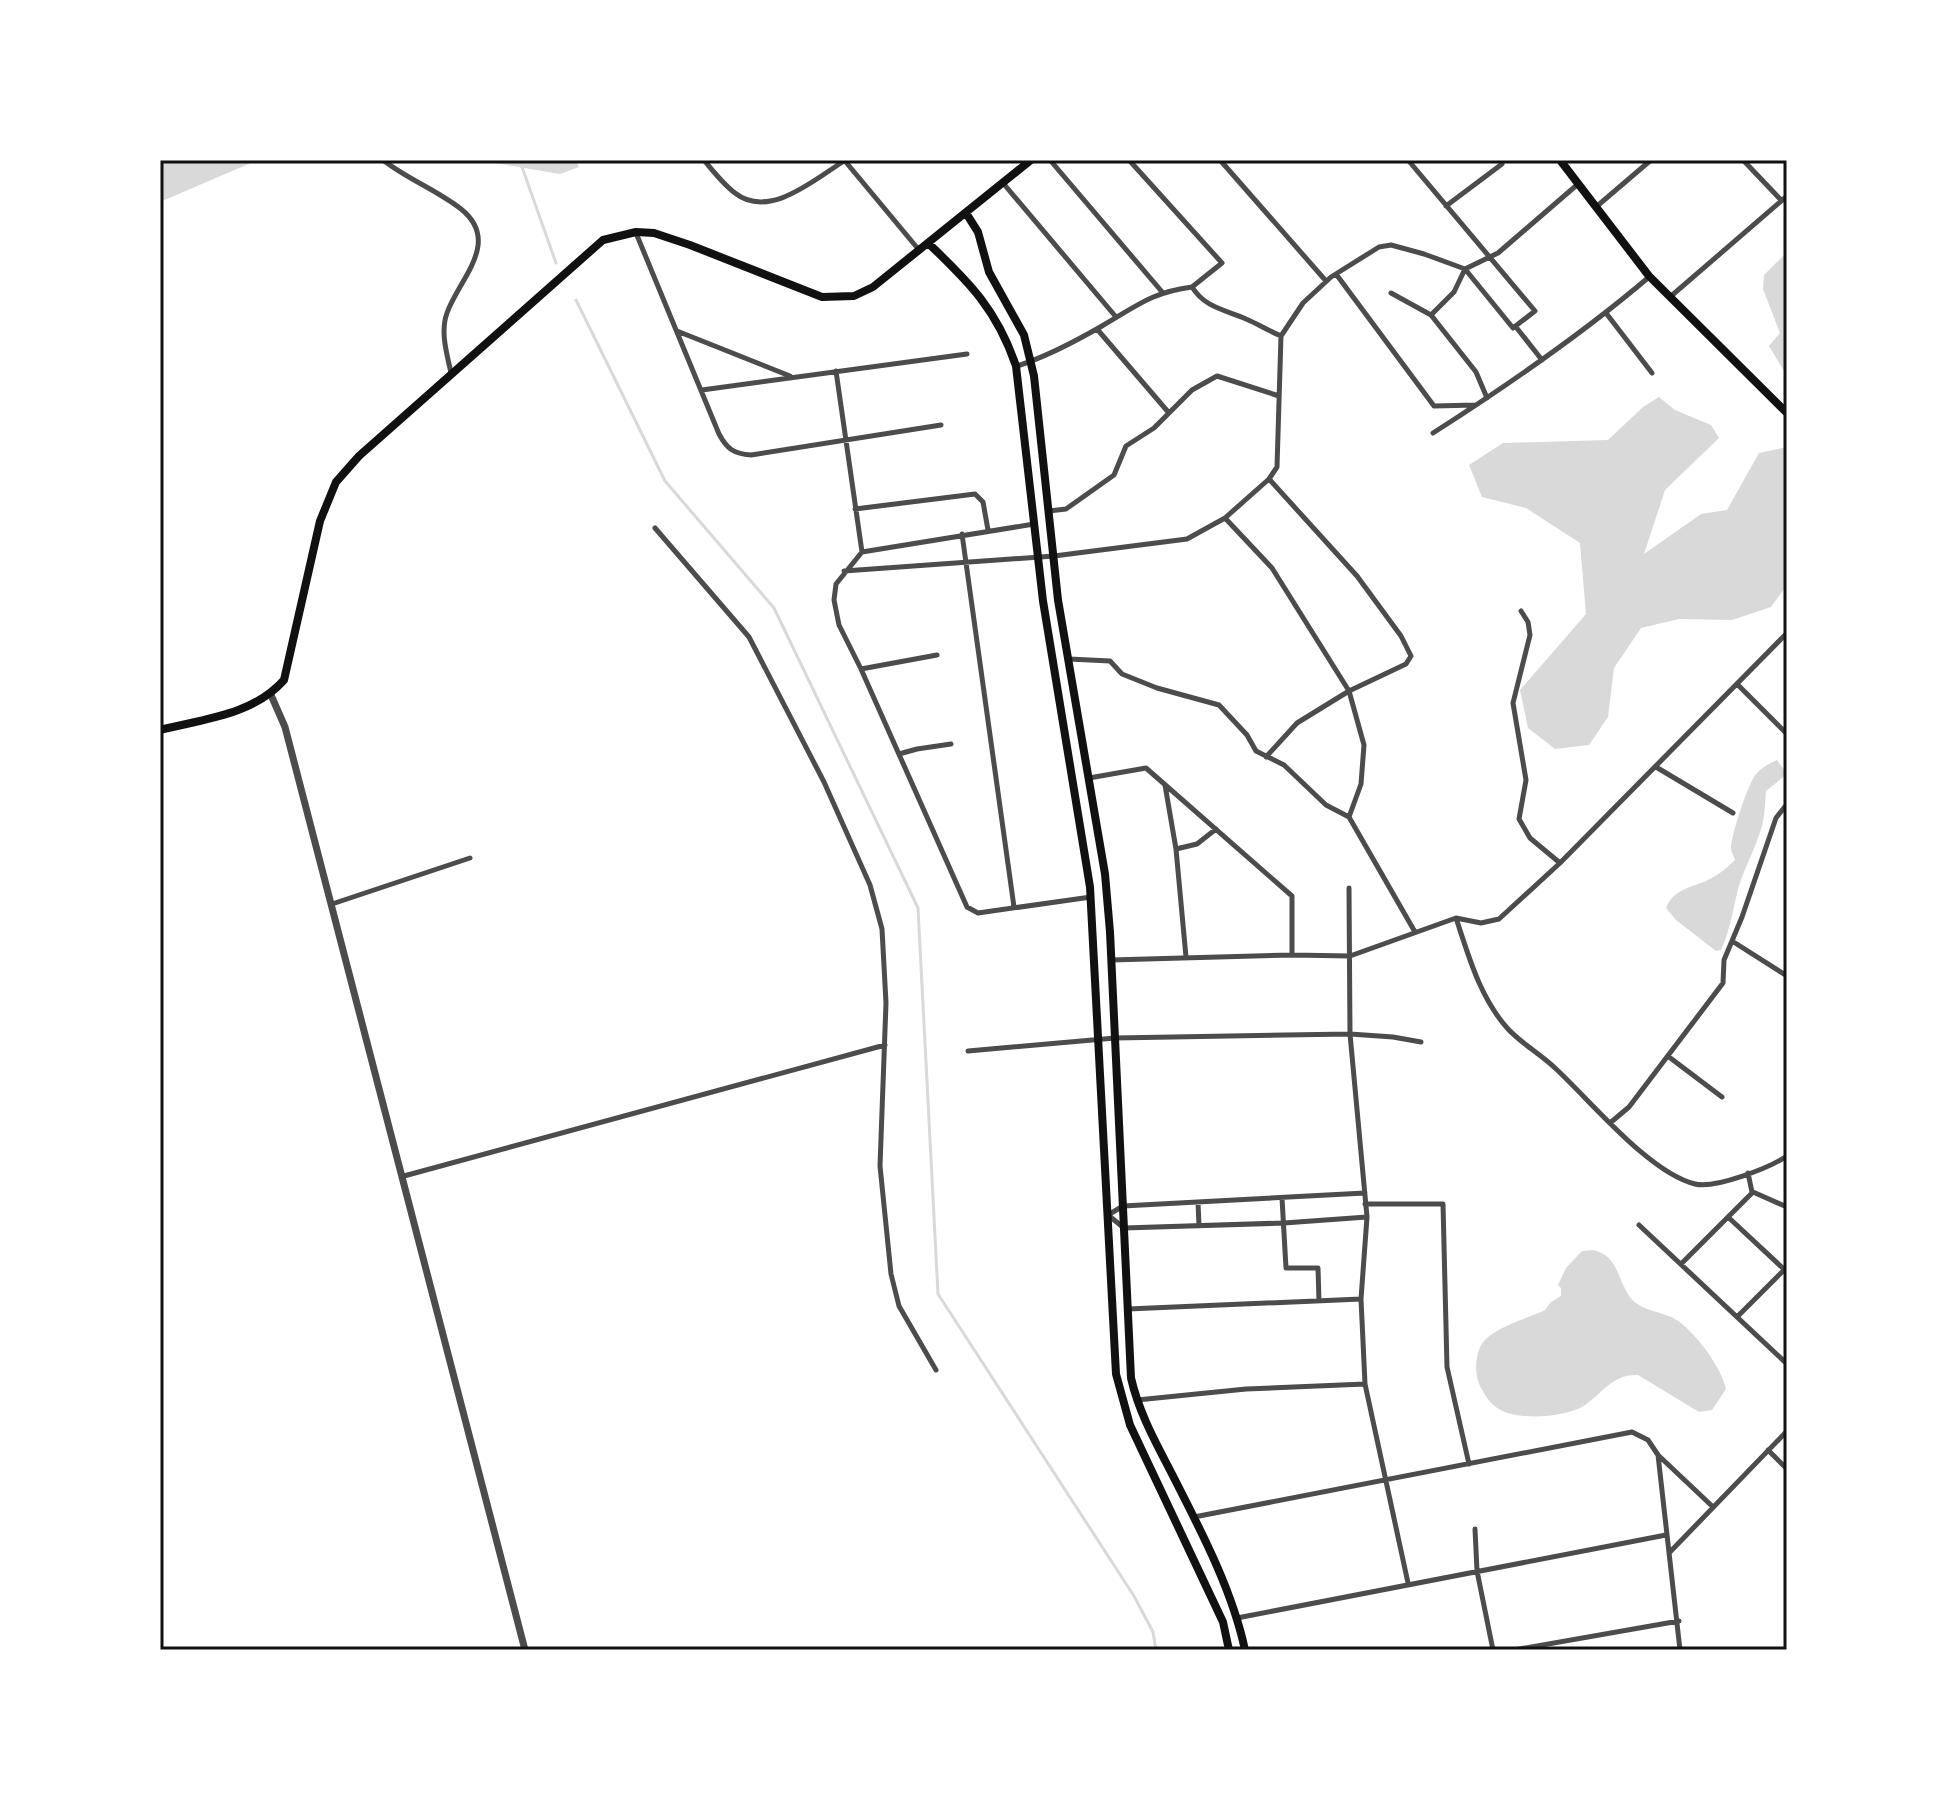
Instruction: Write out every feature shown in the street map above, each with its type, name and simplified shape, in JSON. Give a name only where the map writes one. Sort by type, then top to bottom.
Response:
[{"type":"main road","points":[[160,730],[247,709],[271,695],[284,680],[320,521],[336,482],[359,456],[603,240],[636,232],[654,233],[822,297],[854,296],[873,287],[1031,160]]},
{"type":"main road","points":[[1560,160],[1649,276],[1787,413]]},
{"type":"main road","points":[[966,213],[978,232],[989,272],[1024,335],[1034,376],[1058,600],[1105,874],[1131,1378],[1136,1400],[1215,1565],[1237,1618],[1245,1650]]},
{"type":"main road","points":[[928,243],[971,283],[989,308],[1007,339],[1016,366],[1038,557],[1091,897],[1116,1374],[1130,1425],[1223,1622],[1229,1650]]},
{"type":"main road","points":[[1093,934],[1110,932]]},
{"type":"main road","points":[[1200,1572],[1215,1565]]},
{"type":"street","points":[[383,160],[463,210],[475,227],[479,242],[476,258],[447,313],[443,330],[451,374]]},
{"type":"street","points":[[704,160],[737,195],[766,202],[779,200],[845,161],[919,250]]},
{"type":"street","points":[[1050,160],[1163,293]]},
{"type":"street","points":[[1016,366],[1031,362],[1097,329],[1134,305],[1163,293],[1192,287],[1222,263],[1129,160]]},
{"type":"street","points":[[1220,160],[1326,281]]},
{"type":"street","points":[[1408,160],[1535,311],[1514,328]]},
{"type":"street","points":[[1596,207],[1651,160]]},
{"type":"street","points":[[1670,297],[1784,198],[1743,160]]},
{"type":"street","points":[[1446,206],[1503,161]]},
{"type":"street","points":[[1003,183],[1116,317]]},
{"type":"street","points":[[1431,315],[1454,292],[1465,269],[1498,253],[1578,183]]},
{"type":"street","points":[[636,232],[725,445],[739,454],[751,455],[941,425]]},
{"type":"street","points":[[844,571],[1054,556],[1187,539],[1225,518],[1269,479],[1277,467],[1281,336],[1303,303],[1326,281],[1379,247],[1391,245],[1465,269],[1542,360]]},
{"type":"street","points":[[1336,274],[1434,406],[1476,405]]},
{"type":"street","points":[[1433,433],[1542,360],[1606,313],[1649,276]]},
{"type":"street","points":[[1192,287],[1198,298],[1219,310],[1281,336]]},
{"type":"street","points":[[1391,293],[1431,315],[1476,372],[1487,398]]},
{"type":"street","points":[[1606,313],[1652,373]]},
{"type":"street","points":[[1097,329],[1169,413]]},
{"type":"street","points":[[676,331],[792,377]]},
{"type":"street","points":[[702,390],[967,354]]},
{"type":"street","points":[[836,371],[862,552]]},
{"type":"street","points":[[1049,511],[1066,509],[1114,475],[1126,446],[1154,428],[1192,390],[1217,376],[1279,396]]},
{"type":"street","points":[[1266,757],[1297,723],[1410,659],[1410,652],[1357,576],[1269,479]]},
{"type":"street","points":[[855,509],[975,494],[983,502],[988,530]]},
{"type":"street","points":[[1225,518],[1272,568],[1349,691],[1364,745],[1361,784],[1349,817]]},
{"type":"street","points":[[1035,524],[862,552],[836,584],[834,600],[839,625],[967,907],[978,913],[1091,897]]},
{"type":"street","points":[[655,528],[749,637],[834,804],[870,885],[882,929],[886,1003],[880,1166],[891,1274],[899,1306],[936,1370]]},
{"type":"street","points":[[962,534],[1014,907]]},
{"type":"street","points":[[1521,611],[1528,622],[1530,635],[1513,703],[1526,780],[1519,819],[1530,838],[1560,863]]},
{"type":"street","points":[[1111,960],[1350,956],[1456,918],[1481,923],[1499,919],[1560,863],[1787,633]]},
{"type":"street","points":[[861,669],[937,655]]},
{"type":"street","points":[[1068,659],[1110,661],[1122,674],[1157,688],[1219,705],[1247,735],[1256,751],[1284,765],[1326,805],[1349,817],[1415,932]]},
{"type":"street","points":[[1737,684],[1787,734]]},
{"type":"street","points":[[271,695],[285,727],[525,1650]]},
{"type":"street","points":[[899,754],[951,744]]},
{"type":"street","points":[[1656,767],[1733,813]]},
{"type":"street","points":[[1089,778],[1146,768],[1165,784],[1292,896],[1292,955]]},
{"type":"street","points":[[1165,784],[1176,849],[1186,957]]},
{"type":"street","points":[[1610,1123],[1629,1107],[1723,983],[1724,960],[1776,818],[1787,804]]},
{"type":"street","points":[[1176,849],[1197,844],[1216,829]]},
{"type":"street","points":[[332,904],[470,858]]},
{"type":"street","points":[[1349,888],[1350,1034],[1367,1217],[1361,1299],[1365,1384],[1408,1583]]},
{"type":"street","points":[[1456,918],[1474,975],[1508,1030],[1536,1050],[1650,1160],[1674,1176],[1698,1185],[1748,1173],[1787,1156]]},
{"type":"street","points":[[1732,941],[1787,976]]},
{"type":"street","points":[[968,1051],[1115,1038],[1350,1034],[1421,1042]]},
{"type":"street","points":[[404,1176],[885,1045]]},
{"type":"street","points":[[1669,1057],[1722,1097]]},
{"type":"street","points":[[1748,1173],[1753,1192]]},
{"type":"street","points":[[1753,1192],[1787,1207]]},
{"type":"street","points":[[1681,1264],[1753,1192]]},
{"type":"street","points":[[1365,1193],[1123,1206],[1108,1215],[1124,1228],[1367,1217]]},
{"type":"street","points":[[1282,1198],[1286,1268],[1318,1268],[1319,1301]]},
{"type":"street","points":[[1198,1202],[1199,1226]]},
{"type":"street","points":[[1365,1204],[1443,1204],[1447,1367],[1469,1464]]},
{"type":"street","points":[[1728,1217],[1786,1269],[1737,1317]]},
{"type":"street","points":[[1639,1225],[1787,1364]]},
{"type":"street","points":[[1127,1309],[1361,1299]]},
{"type":"street","points":[[1136,1400],[1246,1389],[1365,1384]]},
{"type":"street","points":[[1669,1553],[1787,1431]]},
{"type":"street","points":[[1194,1517],[1632,1432],[1648,1440],[1658,1455],[1712,1506]]},
{"type":"street","points":[[1768,1450],[1787,1469]]},
{"type":"street","points":[[1658,1455],[1680,1650]]},
{"type":"street","points":[[1475,1529],[1477,1571],[1493,1650]]},
{"type":"street","points":[[1237,1618],[1666,1535]]},
{"type":"street","points":[[1514,1650],[1679,1621]]},
{"type":"shaded area","points":[[160,160],[258,160],[160,202]]},
{"type":"shaded area","points":[[477,160],[576,160],[579,167],[560,174]]},
{"type":"shaded area","points":[[1787,252],[1787,376],[1769,346],[1780,333],[1763,289],[1764,275]]},
{"type":"shaded area","points":[[1659,397],[1675,410],[1711,425],[1719,438],[1665,490],[1644,554],[1701,514],[1727,510],[1759,453],[1787,447],[1787,585],[1771,607],[1732,620],[1679,619],[1641,628],[1614,668],[1608,717],[1589,745],[1555,749],[1528,728],[1520,690],[1586,614],[1580,543],[1526,508],[1482,497],[1469,465],[1503,443],[1608,440],[1643,407]]},
{"type":"shaded area","points":[[1777,760],[1787,774],[1766,791],[1761,829],[1740,881],[1724,942],[1721,950],[1716,951],[1676,920],[1666,908],[1679,892],[1712,878],[1735,860],[1732,842],[1749,788],[1758,772]]},
{"type":"shaded area","points":[[1594,1250],[1613,1263],[1634,1302],[1675,1319],[1706,1350],[1726,1389],[1712,1410],[1699,1412],[1638,1375],[1614,1381],[1582,1407],[1553,1415],[1507,1413],[1488,1399],[1476,1373],[1483,1342],[1498,1330],[1545,1310],[1561,1296],[1558,1285],[1566,1268],[1582,1251]]},
{"type":"waterway","points":[[522,167],[556,263]]},
{"type":"waterway","points":[[576,300],[665,481],[774,608],[918,908],[938,1294],[1134,1596],[1153,1632],[1156,1650]]}]
